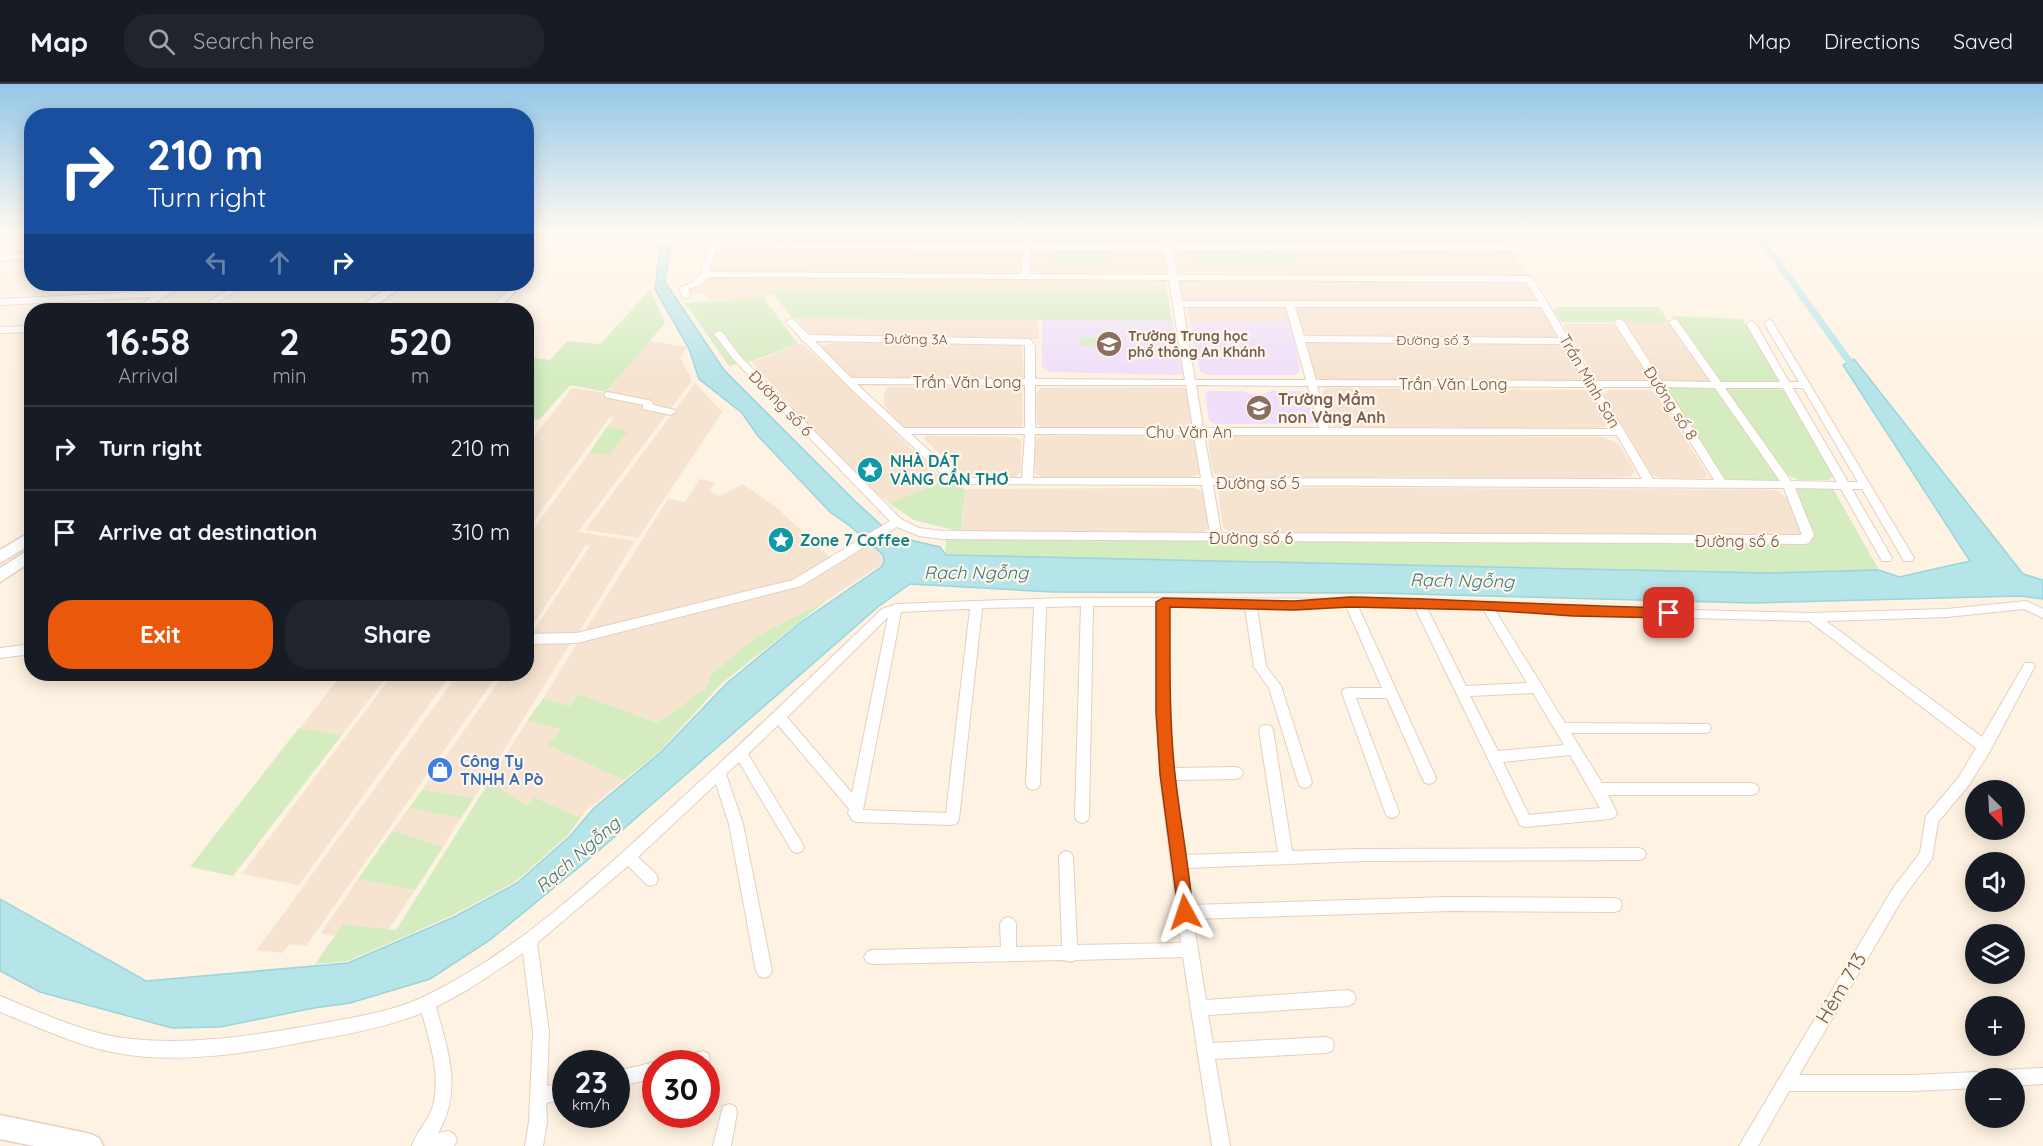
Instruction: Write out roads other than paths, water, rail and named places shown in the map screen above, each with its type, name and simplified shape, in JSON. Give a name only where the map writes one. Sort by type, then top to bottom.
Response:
[{"type":"main road","points":[[372,303],[390,291]]},
{"type":"main road","points":[[386,303],[404,291]]},
{"type":"main road","points":[[0,558],[24,542]]},
{"type":"main road","points":[[0,576],[24,559]]},
{"type":"main road","points":[[0,1127],[91,1146]]},
{"type":"street","points":[[686,296],[683,288],[698,282]]},
{"type":"street","points":[[1175,282],[1216,538]]},
{"type":"street","name":"Trần Minh Sơn","points":[[1531,282],[1650,483]]},
{"type":"street","points":[[148,303],[169,291]]},
{"type":"street","points":[[211,303],[231,291]]},
{"type":"street","points":[[499,303],[512,291]]},
{"type":"street","points":[[0,302],[164,294]]},
{"type":"street","points":[[1179,304],[1545,304]]},
{"type":"street","points":[[1290,304],[1325,431]]},
{"type":"street","name":"Đường số 5","points":[[791,322],[804,338],[902,431],[954,476],[971,481],[1722,483],[1865,486]]},
{"type":"street","name":"Đường số 8","points":[[1619,322],[1722,483]]},
{"type":"street","points":[[1674,322],[1788,484]]},
{"type":"street","points":[[1769,323],[1908,558]]},
{"type":"street","points":[[1751,324],[1886,558]]},
{"type":"street","points":[[0,330],[24,329]]},
{"type":"street","name":"Đường số 6","points":[[719,334],[737,358],[894,525],[942,535],[1804,540],[1808,535],[1788,484]]},
{"type":"street","name":"Đường 3A","points":[[804,338],[1028,342],[1030,346],[1029,382]]},
{"type":"street","name":"Đường số 3","points":[[1299,339],[1567,341]]},
{"type":"street","name":"Trần Văn Long","points":[[848,381],[1806,386]]},
{"type":"street","points":[[1027,481],[1030,432],[1029,382]]},
{"type":"street","points":[[608,395],[649,403],[647,407],[671,412]]},
{"type":"street","name":"Chu Văn An","points":[[902,431],[1620,432]]},
{"type":"street","points":[[534,639],[577,638],[797,583],[894,525]]},
{"type":"street","points":[[1163,602],[1163,712],[1167,774],[1190,950],[1221,1146]]},
{"type":"street","points":[[0,1004],[122,1046],[153,1047],[258,1042],[372,1021],[427,1003],[530,942],[575,906],[780,717],[886,612],[896,608],[977,604],[1163,602],[1294,606],[1350,602],[1812,617],[1947,613],[2026,605],[2043,614]]},
{"type":"street","points":[[1350,602],[1429,778]]},
{"type":"street","points":[[1033,784],[1040,603]]},
{"type":"street","points":[[1082,817],[1087,603]]},
{"type":"street","points":[[1419,603],[1526,821],[1610,813],[1598,789],[1486,605]]},
{"type":"street","points":[[896,608],[855,813],[857,816],[952,819],[977,604]]},
{"type":"street","points":[[1250,604],[1260,667],[1275,686],[1305,782]]},
{"type":"street","points":[[1812,617],[1985,747],[2029,666]]},
{"type":"street","points":[[0,653],[24,650]]},
{"type":"street","points":[[1462,691],[1537,688]]},
{"type":"street","points":[[1391,693],[1348,693],[1392,812]]},
{"type":"street","points":[[780,717],[856,807]]},
{"type":"street","points":[[1561,728],[1704,728]]},
{"type":"street","points":[[1266,730],[1286,859]]},
{"type":"street","name":"Hẻm 713","points":[[1748,1146],[1898,893],[1927,855],[1930,845],[1931,820],[1964,781],[1985,747]]},
{"type":"street","points":[[1494,757],[1574,749]]},
{"type":"street","points":[[741,753],[797,847]]},
{"type":"street","points":[[1167,774],[1236,772]]},
{"type":"street","points":[[719,773],[736,824],[765,971]]},
{"type":"street","points":[[1598,789],[1752,789]]},
{"type":"street","points":[[1180,862],[1450,854],[1639,854]]},
{"type":"street","points":[[628,857],[651,879]]},
{"type":"street","points":[[1066,857],[1070,954]]},
{"type":"street","points":[[1185,912],[1458,904],[1615,905]]},
{"type":"street","points":[[1008,924],[1009,953]]},
{"type":"street","points":[[530,942],[541,1032],[538,1122],[534,1146]]},
{"type":"street","points":[[872,957],[1190,950]]},
{"type":"street","points":[[1199,1008],[1348,998]]},
{"type":"street","points":[[421,1145],[438,1114],[444,1089],[439,1054],[427,1003]]},
{"type":"street","points":[[1207,1051],[1326,1045]]},
{"type":"street","points":[[2025,1077],[2043,1076]]},
{"type":"street","points":[[1785,1083],[1965,1081]]},
{"type":"street","points":[[538,1097],[552,1094]]},
{"type":"street","points":[[722,1146],[729,1112]]},
{"type":"street","points":[[421,1145],[448,1140]]},
{"type":"water","name":"Rạch Ngỗng","points":[[656,282],[665,282],[724,370],[893,536],[940,547],[946,555],[1768,573],[1879,570],[1899,577],[1970,561],[1843,365],[1854,359],[2023,574],[2043,580],[2043,599],[2020,596],[1753,603],[1375,593],[1053,592],[910,584],[879,606],[589,859],[490,940],[430,979],[350,1003],[220,1027],[172,1028],[40,992],[0,971],[0,899],[146,981],[348,963],[454,917],[517,883],[570,836],[594,808],[661,752],[726,684],[801,622],[881,567],[884,562],[883,555],[850,526],[831,513],[758,436],[742,413],[699,379],[689,349],[655,289]]},
{"type":"waterway","points":[[1792,282],[1849,361]]},
{"type":"place","name":"Trường Trung học phổ thông An Khánh","points":[[1109,344]]},
{"type":"place","name":"Trường Mầm non Vàng Anh","points":[[1259,408]]},
{"type":"place","name":"NHÀ DÁT VÀNG CẦN THƠ","points":[[870,470]]},
{"type":"place","name":"Zone 7 Coffee","points":[[781,540]]},
{"type":"place","name":"Công Ty TNHH A Pò","points":[[440,770]]}]
